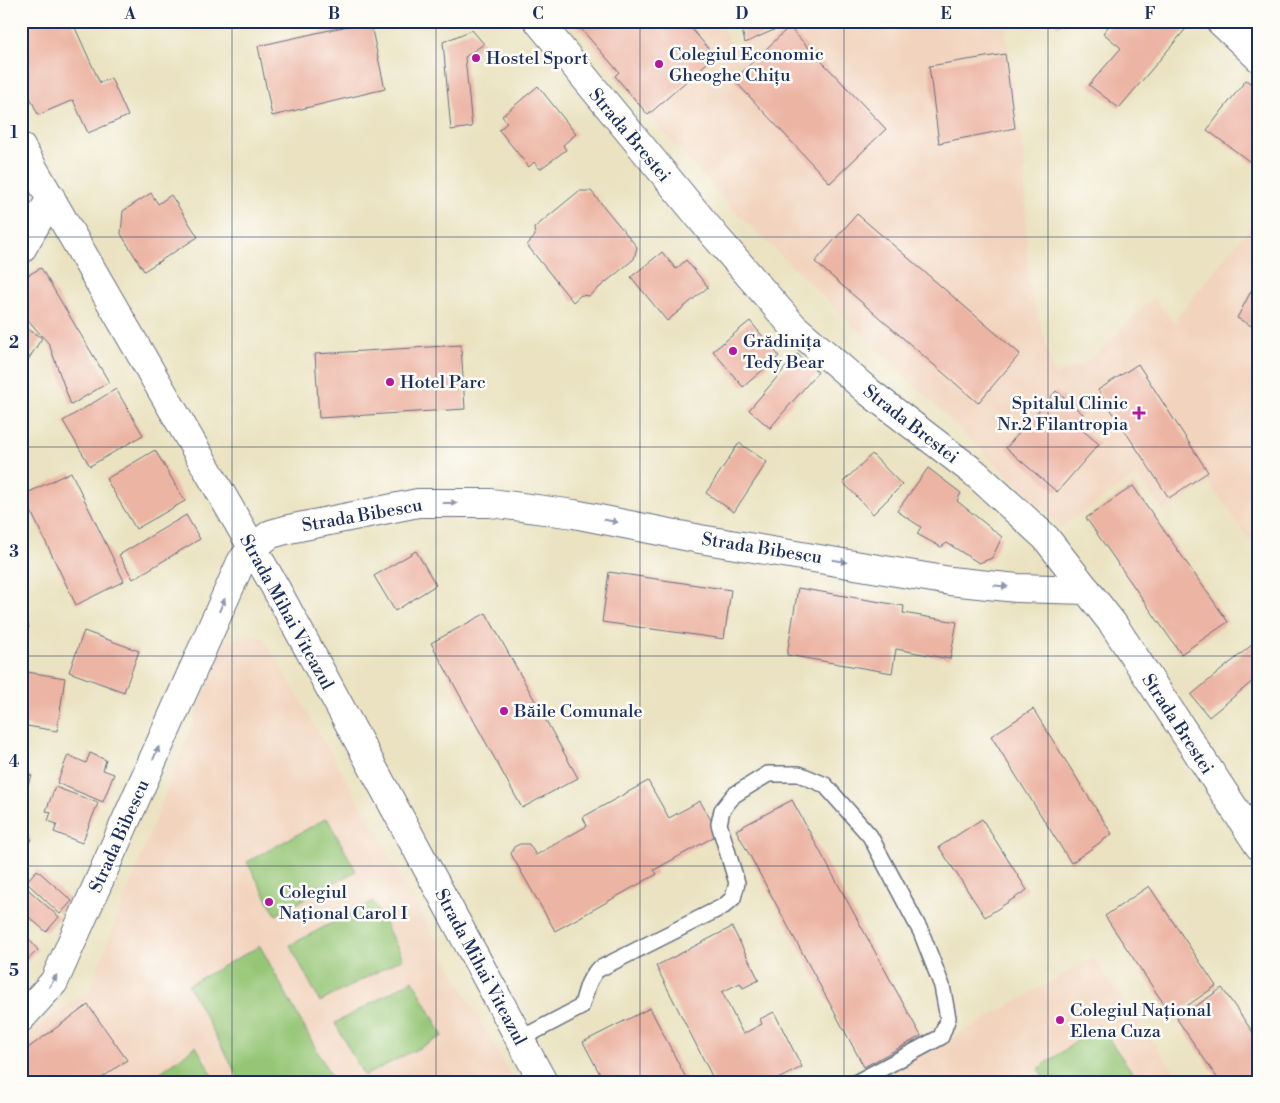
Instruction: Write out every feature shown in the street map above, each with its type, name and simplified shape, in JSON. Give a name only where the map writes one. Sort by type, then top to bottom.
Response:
[{"type":"street","name":"Strada Brestei","points":[[538,21],[708,229],[793,326],[869,392],[975,473],[1046,538],[1113,624],[1259,846]]},
{"type":"street","points":[[1220,21],[1259,58]]},
{"type":"street","name":"Strada Mihai Viteazul","points":[[21,147],[274,585],[543,1082]]},
{"type":"street","points":[[21,250],[51,198]]},
{"type":"street","name":"Strada Bibescu","points":[[22,1015],[54,982],[235,574],[252,548],[271,534],[344,516],[418,503],[491,503],[574,514],[700,539],[950,581],[1017,588],[1087,590]]},
{"type":"lane","points":[[520,1039],[581,1007],[585,997],[585,988],[598,970],[724,906],[733,898],[737,884],[719,824],[722,810],[734,795],[768,774],[799,774],[825,784],[870,836],[921,932],[942,986],[948,1018],[940,1037],[857,1082]]},
{"type":"shaded area","points":[[572,21],[721,21],[731,46],[810,21],[1004,21],[1024,157],[1028,281],[1055,376],[1090,360],[1153,298],[1174,321],[1259,216],[1259,554],[1210,483],[1164,511],[1136,475],[1061,527],[733,209],[648,115]]},
{"type":"shaded area","name":"Colegiul Național Carol I","points":[[263,637],[365,812],[514,1082],[21,1082],[21,1036],[89,991],[225,640]]},
{"type":"shaded area","name":"Colegiul Național Elena Cuza","points":[[1093,958],[1182,1082],[874,1082]]},
{"type":"green space","points":[[327,818],[356,871],[276,915],[247,862]]},
{"type":"green space","points":[[373,901],[403,958],[320,1002],[290,945]]},
{"type":"green space","points":[[260,946],[334,1082],[241,1082],[188,985]]},
{"type":"green space","points":[[413,980],[443,1036],[364,1076],[335,1023]]},
{"type":"green space","points":[[1099,1025],[1139,1082],[1047,1082],[1038,1069]]},
{"type":"green space","points":[[196,1046],[216,1082],[147,1082]]},
{"type":"building","points":[[28,21],[72,21],[100,83],[111,78],[128,116],[88,133],[73,100],[38,115],[21,76],[21,24]]},
{"type":"building","points":[[370,21],[385,89],[272,116],[258,46]]},
{"type":"building","name":"Colegiul Economic Gheoghe Chițu","points":[[574,21],[685,21],[715,56],[648,115],[615,76],[619,72]]},
{"type":"building","points":[[740,21],[776,21],[778,28],[745,43]]},
{"type":"building","points":[[1052,21],[1063,21],[1058,27]]},
{"type":"building","points":[[1113,21],[1184,21],[1189,25],[1119,108],[1089,85],[1121,48],[1103,33]]},
{"type":"building","points":[[789,27],[886,129],[830,183],[734,80]]},
{"type":"building","points":[[472,30],[484,44],[465,57],[472,127],[451,130],[443,42]]},
{"type":"building","points":[[1005,54],[1015,128],[939,143],[929,66]]},
{"type":"building","points":[[1246,80],[1259,89],[1259,157],[1253,164],[1207,130]]},
{"type":"building","points":[[538,86],[576,134],[563,145],[566,150],[540,169],[534,162],[529,167],[499,130],[507,123],[502,116]]},
{"type":"building","points":[[579,191],[591,191],[637,247],[634,259],[589,296],[581,295],[573,302],[527,245],[535,236],[534,228]]},
{"type":"building","points":[[151,193],[158,204],[171,195],[198,237],[144,271],[121,234],[123,211]]},
{"type":"building","points":[[857,214],[1020,354],[978,403],[815,262]]},
{"type":"building","points":[[662,252],[676,269],[686,260],[708,287],[667,321],[631,277]]},
{"type":"building","points":[[41,268],[109,382],[71,405],[49,344],[21,312],[21,279]]},
{"type":"building","points":[[1259,276],[1259,330],[1237,318]]},
{"type":"building","points":[[750,321],[779,356],[743,387],[713,351]]},
{"type":"building","points":[[21,325],[42,338],[21,371]]},
{"type":"building","name":"Hotel Parc","points":[[461,345],[465,409],[319,418],[315,354]]},
{"type":"building","points":[[797,354],[818,372],[770,428],[749,410]]},
{"type":"building","points":[[1138,364],[1208,472],[1169,498],[1098,390]]},
{"type":"building","points":[[116,389],[143,435],[90,466],[63,421]]},
{"type":"building","points":[[1056,391],[1083,414],[1075,424],[1099,444],[1057,492],[1006,448]]},
{"type":"building","points":[[739,443],[767,462],[734,512],[706,493]]},
{"type":"building","points":[[155,450],[185,501],[136,529],[106,479]]},
{"type":"building","points":[[872,454],[902,485],[873,514],[843,482]]},
{"type":"building","points":[[928,468],[961,493],[957,501],[1002,537],[992,558],[979,563],[947,543],[941,547],[917,534],[921,527],[897,511]]},
{"type":"building","points":[[71,472],[124,581],[76,605],[23,495]]},
{"type":"building","points":[[1133,486],[1228,622],[1181,654],[1086,518]]},
{"type":"building","points":[[186,515],[200,539],[133,579],[119,555]]},
{"type":"building","points":[[416,551],[436,585],[395,611],[374,576]]},
{"type":"building","points":[[609,572],[731,590],[724,639],[602,622]]},
{"type":"building","points":[[798,588],[904,606],[903,613],[957,622],[950,659],[896,649],[892,673],[787,655]]},
{"type":"building","points":[[21,607],[24,607],[29,628],[21,630]]},
{"type":"building","name":"Băile Comunale","points":[[486,613],[578,778],[522,808],[431,643]]},
{"type":"building","points":[[84,631],[139,651],[124,692],[69,672]]},
{"type":"building","points":[[1259,639],[1259,676],[1209,717],[1191,695]]},
{"type":"building","points":[[21,671],[65,678],[57,731],[21,725]]},
{"type":"building","points":[[1033,709],[1112,834],[1071,863],[991,736]]},
{"type":"building","points":[[90,753],[106,760],[103,770],[114,774],[103,802],[57,783],[68,755],[86,763]]},
{"type":"building","points":[[21,771],[32,776],[23,794],[21,793]]},
{"type":"building","points":[[648,781],[669,818],[700,801],[719,834],[654,870],[657,874],[555,931],[511,854],[514,847],[520,844],[529,844],[536,855],[587,826],[583,817]]},
{"type":"building","points":[[55,787],[98,803],[82,843],[54,832],[57,824],[48,821],[51,812],[46,811]]},
{"type":"building","points":[[792,800],[921,1036],[864,1067],[736,830]]},
{"type":"building","points":[[982,819],[1027,890],[985,917],[939,847]]},
{"type":"building","points":[[24,829],[32,840],[21,849],[21,831]]},
{"type":"building","points":[[21,857],[28,866],[21,872]]},
{"type":"building","points":[[37,870],[72,901],[60,914],[26,882]]},
{"type":"building","points":[[21,883],[59,917],[46,932],[21,910]]},
{"type":"building","points":[[1149,886],[1216,986],[1172,1016],[1105,916]]},
{"type":"building","points":[[732,927],[759,980],[743,988],[740,983],[722,992],[743,1034],[762,1024],[760,1019],[774,1012],[802,1067],[772,1082],[715,1082],[656,966]]},
{"type":"building","points":[[21,930],[38,950],[21,966]]},
{"type":"building","points":[[1222,988],[1259,1041],[1259,1082],[1220,1082],[1177,1019]]},
{"type":"building","points":[[88,1005],[127,1060],[96,1082],[21,1082],[21,1053]]},
{"type":"building","points":[[650,1008],[688,1082],[604,1082],[583,1042]]},
{"type":"place","name":"Hostel Sport","points":[[476,58]]},
{"type":"place","name":"Colegiul Economic Gheoghe Chițu","points":[[659,64]]},
{"type":"place","name":"Grădinița Tedy Bear","points":[[733,351]]},
{"type":"place","name":"Hotel Parc","points":[[390,382]]},
{"type":"place","name":"Spitalul Clinic Nr.2 Filantropia","points":[[1139,413]]},
{"type":"place","name":"Băile Comunale","points":[[504,711]]},
{"type":"place","name":"Colegiul Național Carol I","points":[[269,902]]},
{"type":"place","name":"Colegiul Național Elena Cuza","points":[[1060,1020]]}]
